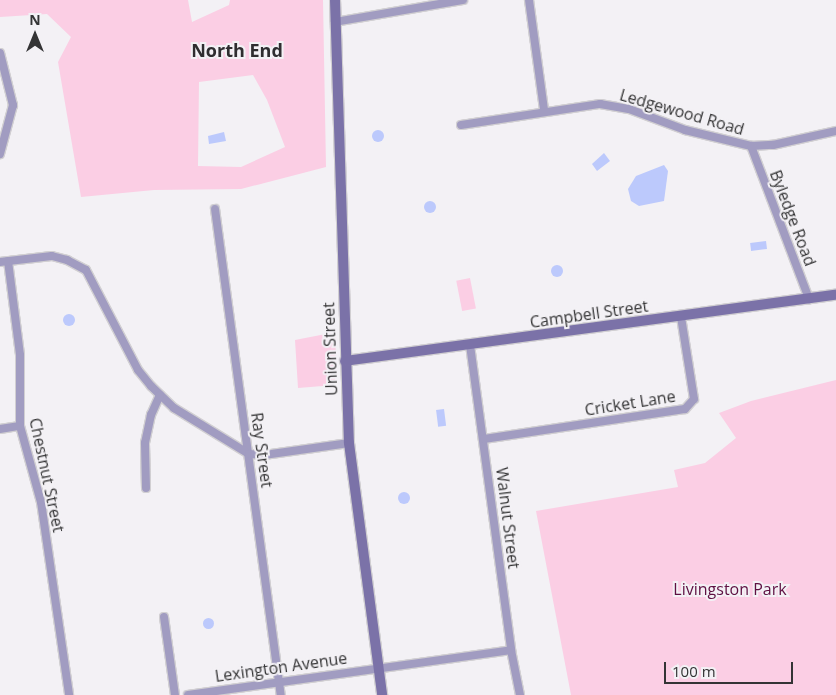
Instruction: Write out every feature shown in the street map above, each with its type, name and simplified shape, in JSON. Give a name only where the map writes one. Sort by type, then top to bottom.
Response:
[{"type":"street","name":"Union Street","points":[[335,0],[348,443],[382,695]]},
{"type":"street","points":[[335,22],[463,0]]},
{"type":"street","points":[[529,0],[544,110]]},
{"type":"street","points":[[0,53],[13,105],[0,154]]},
{"type":"street","name":"Ledgewood Road","points":[[461,124],[544,110],[610,105],[689,131],[751,146],[773,145],[836,130]]},
{"type":"street","name":"Byledge Road","points":[[751,146],[809,299]]},
{"type":"street","name":"Ray Street","points":[[215,209],[281,695]]},
{"type":"street","points":[[4,261],[59,257],[86,270],[138,370],[160,395],[200,425],[249,454],[264,455],[348,443]]},
{"type":"street","name":"Chestnut Street","points":[[4,261],[20,355],[20,426],[43,510],[69,695]]},
{"type":"street","name":"Campbell Street","points":[[345,360],[470,345],[836,295]]},
{"type":"street","name":"Cricket Lane","points":[[484,439],[686,408],[694,399],[681,317]]},
{"type":"street","name":"Walnut Street","points":[[470,345],[511,650],[520,695]]},
{"type":"street","points":[[146,488],[145,443],[151,414],[160,395]]},
{"type":"street","points":[[0,429],[20,426]]},
{"type":"street","points":[[164,617],[175,695]]},
{"type":"street","name":"Lexington Avenue","points":[[188,695],[511,650]]},
{"type":"green space","points":[[0,0],[188,0],[192,22],[229,5],[230,0],[323,0],[326,167],[241,189],[154,190],[81,197],[58,62],[71,37],[47,14],[0,17]],"holes":[[[253,75],[267,100],[285,147],[241,167],[198,166],[199,82]]]},
{"type":"green space","points":[[470,278],[476,308],[462,311],[456,281]]},
{"type":"green space","points":[[336,332],[335,385],[298,388],[295,340]]},
{"type":"green space","name":"Livingston Park","points":[[836,380],[836,695],[571,695],[536,511],[678,487],[674,470],[705,463],[736,438],[719,413],[751,401]]},
{"type":"water","points":[[378,130],[384,136],[378,142],[372,136]]},
{"type":"water","points":[[224,132],[226,141],[209,144],[208,136]]},
{"type":"water","points":[[604,153],[610,161],[597,171],[592,164]]},
{"type":"water","points":[[664,165],[668,171],[664,201],[639,206],[631,201],[628,189],[636,176]]},
{"type":"water","points":[[432,201],[435,202],[435,212],[428,213],[425,212],[424,205],[425,202]]},
{"type":"water","points":[[766,241],[767,249],[751,251],[750,243]]},
{"type":"water","points":[[557,265],[563,271],[557,277],[551,271]]},
{"type":"water","points":[[69,314],[75,320],[69,326],[63,320]]},
{"type":"water","points":[[444,409],[446,426],[438,427],[436,410]]},
{"type":"water","points":[[404,492],[410,498],[404,504],[398,498]]},
{"type":"water","points":[[208,617],[214,623],[208,629],[202,623]]},
{"type":"district","name":"North End","points":[[237,50]]}]
